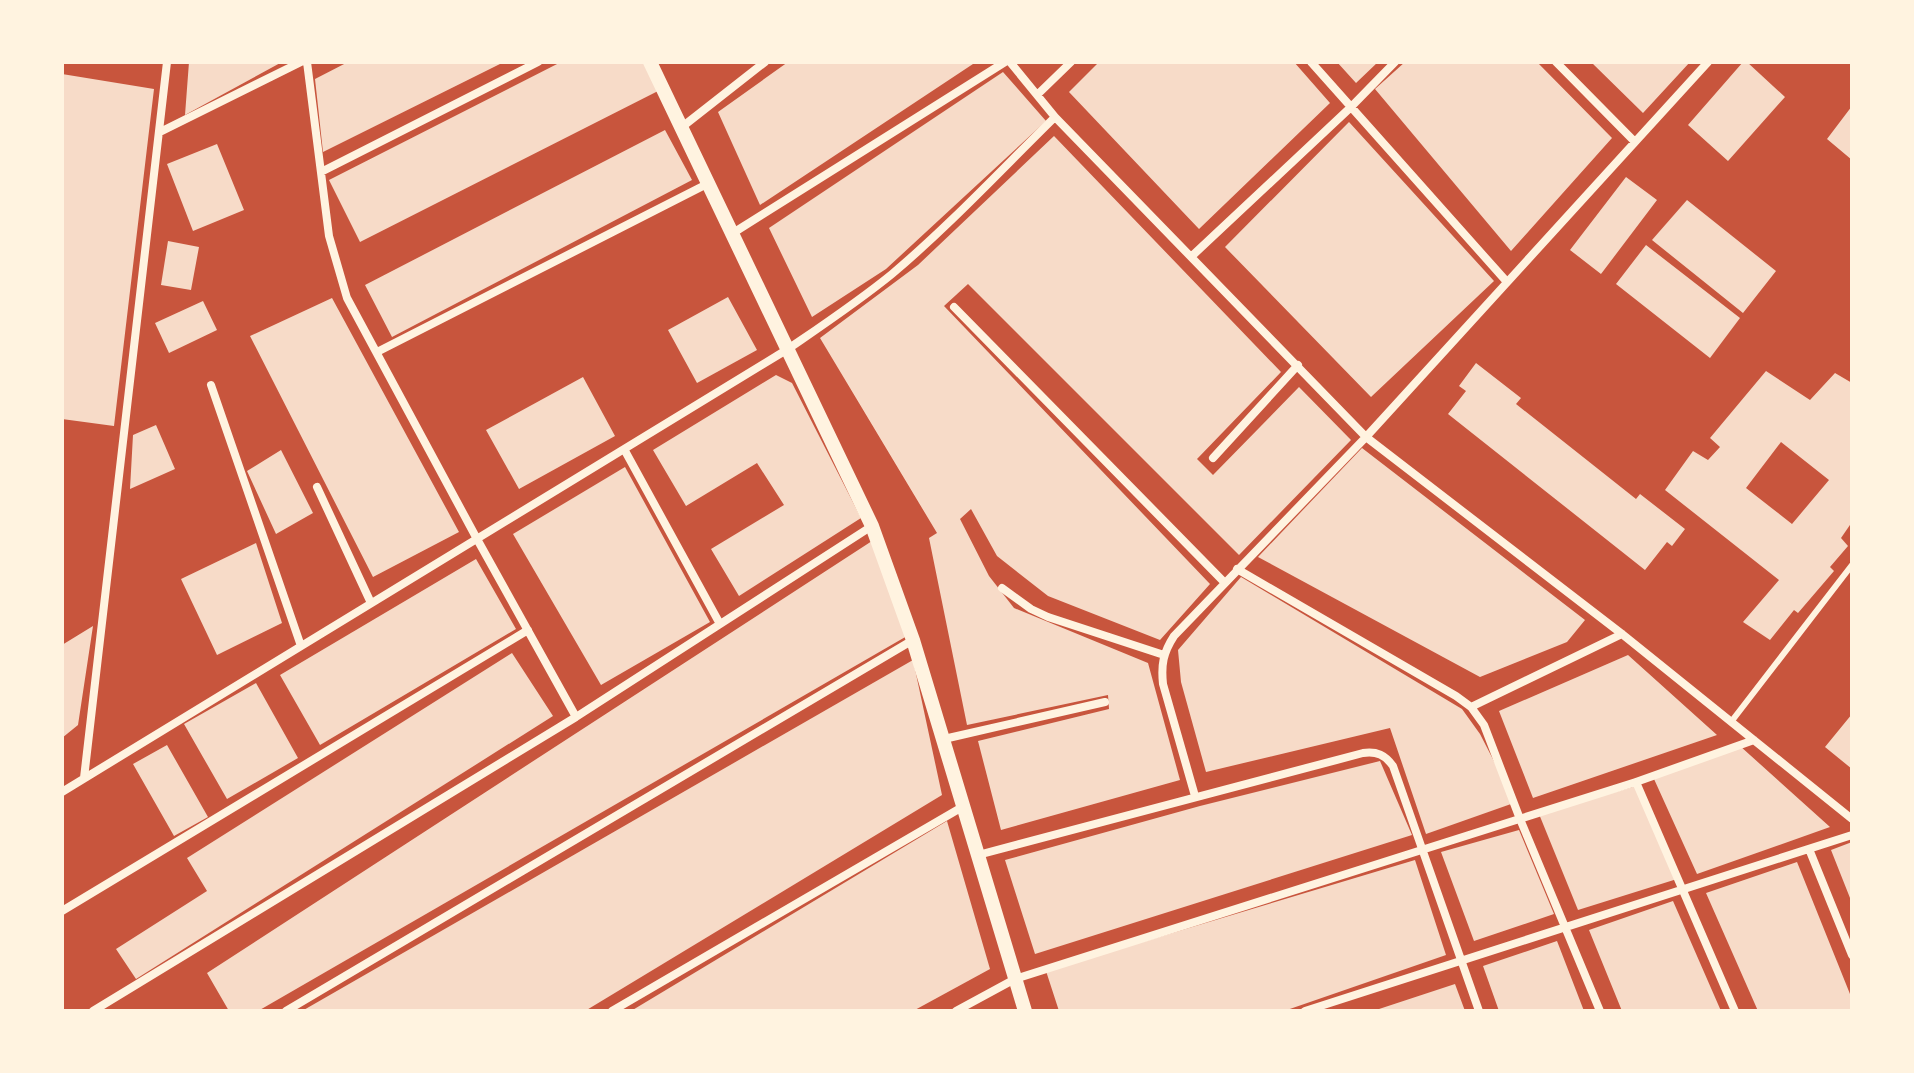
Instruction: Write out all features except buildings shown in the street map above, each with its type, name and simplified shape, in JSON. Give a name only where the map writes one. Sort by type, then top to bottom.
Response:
[{"type":"street","points":[[84,778],[167,62]]},
{"type":"street","points":[[160,132],[304,62],[329,236],[347,298],[576,717]]},
{"type":"street","points":[[321,172],[538,62]]},
{"type":"street","points":[[650,62],[872,526],[913,640],[1025,1011]]},
{"type":"street","points":[[682,127],[765,62]]},
{"type":"street","points":[[733,233],[1007,62],[1055,117],[1366,437],[1622,634],[1852,819]]},
{"type":"street","points":[[1037,95],[1071,62]]},
{"type":"street","points":[[1311,62],[1507,282]]},
{"type":"street","points":[[1192,256],[1395,62]]},
{"type":"street","points":[[1556,62],[1635,142]]},
{"type":"street","points":[[1195,796],[1161,670],[1164,655],[1174,636],[1366,437],[1708,62]]},
{"type":"street","points":[[62,792],[788,349],[842,313],[940,231],[1055,117]]},
{"type":"street","points":[[377,352],[709,183]]},
{"type":"street","points":[[954,307],[1224,582]]},
{"type":"street","points":[[1213,458],[1298,365]]},
{"type":"street","points":[[211,385],[301,646]]},
{"type":"street","points":[[624,449],[720,624]]},
{"type":"street","points":[[317,487],[371,603]]},
{"type":"street","points":[[93,1011],[576,717],[872,526]]},
{"type":"street","points":[[1237,569],[1471,707],[1484,725],[1600,1011]]},
{"type":"street","points":[[1002,588],[1048,617],[1164,655]]},
{"type":"street","points":[[62,911],[528,630]]},
{"type":"street","points":[[1471,707],[1622,634]]},
{"type":"street","points":[[286,1011],[913,640]]},
{"type":"street","points":[[944,739],[1105,702]]},
{"type":"street","points":[[956,1011],[1015,979],[1636,782],[1754,740]]},
{"type":"street","points":[[978,855],[1363,753],[1380,754],[1393,766],[1479,1011]]},
{"type":"street","points":[[1636,782],[1735,1011]]},
{"type":"street","points":[[612,1011],[964,806]]},
{"type":"street","points":[[1305,1011],[1852,835]]},
{"type":"street","points":[[1809,849],[1852,955]]},
{"type":"lane","points":[[1731,722],[1852,565]]}]
